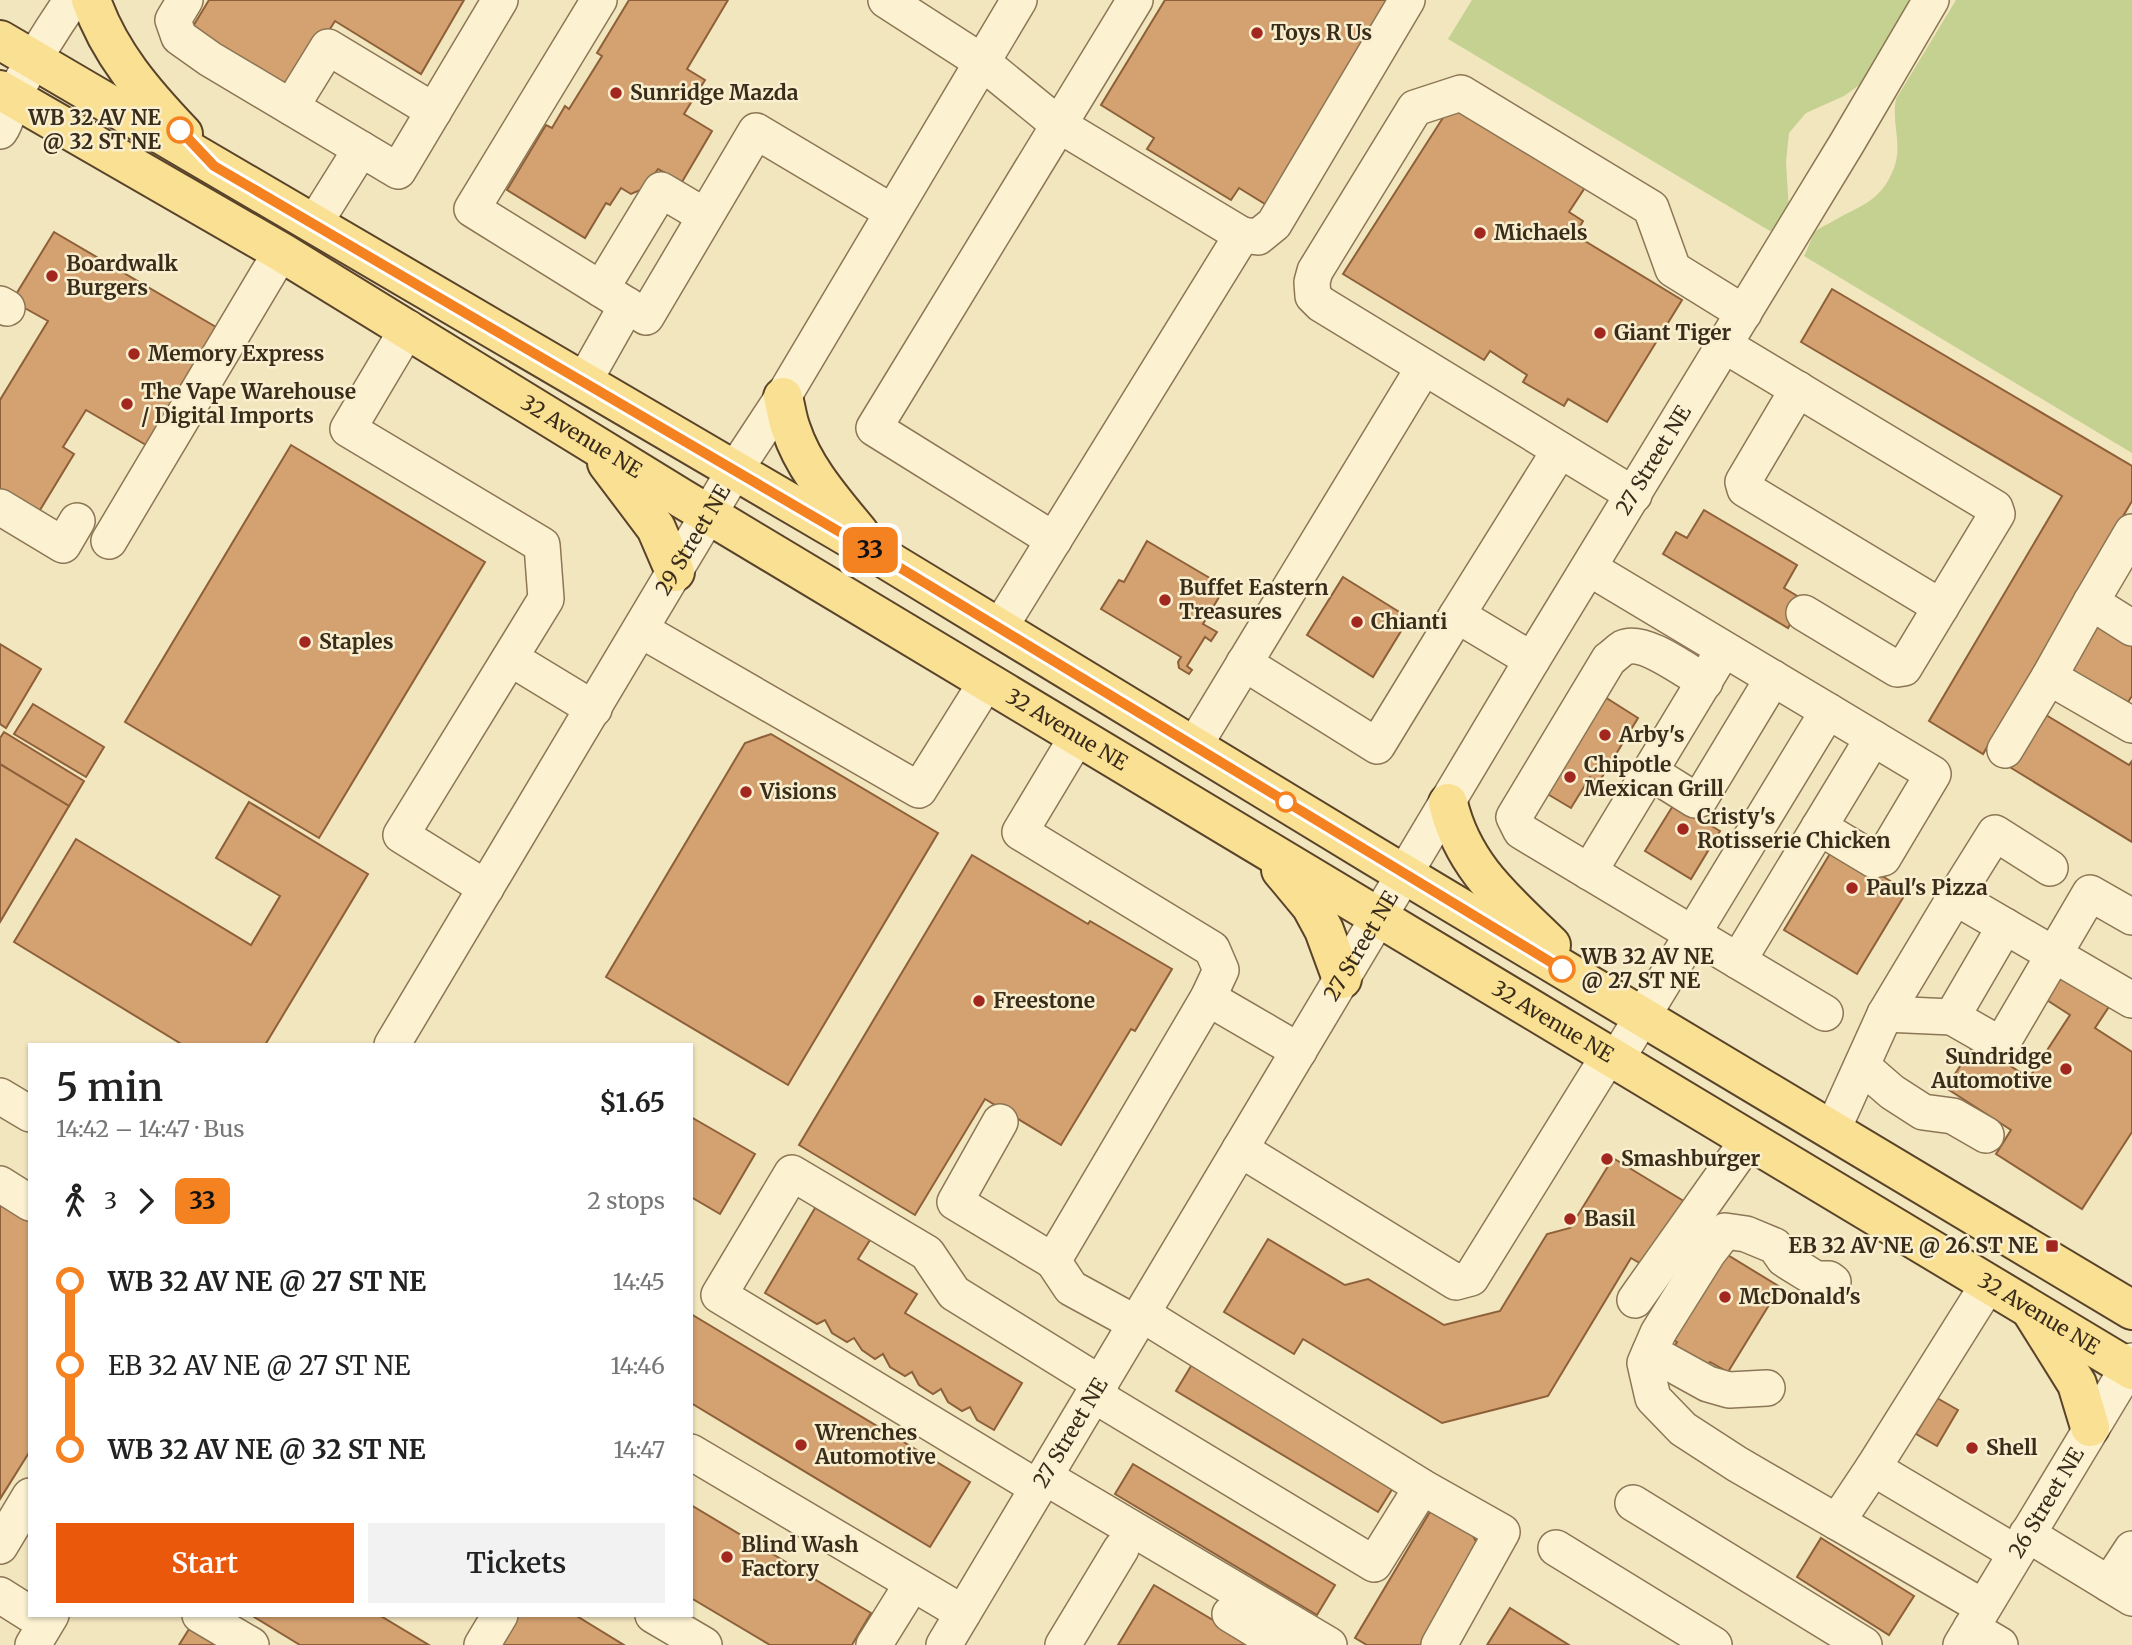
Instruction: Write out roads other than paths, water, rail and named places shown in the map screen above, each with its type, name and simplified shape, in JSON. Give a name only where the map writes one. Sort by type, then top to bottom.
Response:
[{"type":"main road","points":[[91,0],[106,38],[145,94],[214,166]]},
{"type":"main road","points":[[0,40],[1000,627],[1404,874],[2132,1310]]},
{"type":"main road","name":"32 Avenue NE","points":[[4,106],[281,252],[709,516],[2029,1308],[2131,1366]]},
{"type":"main road","points":[[783,397],[790,429],[800,452],[821,485],[874,552]]},
{"type":"main road","points":[[593,445],[656,527],[675,572]]},
{"type":"main road","points":[[1448,803],[1453,825],[1468,857],[1499,894],[1592,986]]},
{"type":"main road","points":[[1265,849],[1311,906],[1324,930],[1342,979]]},
{"type":"main road","points":[[2029,1308],[2077,1384],[2090,1427]]},
{"type":"street","points":[[4,106],[72,0]]},
{"type":"street","points":[[185,0],[173,20],[179,37],[398,171],[500,0]]},
{"type":"street","points":[[600,0],[472,209],[646,317],[756,131],[891,212]]},
{"type":"street","points":[[886,0],[982,62],[1059,125],[1242,235],[1258,237],[1274,224],[1407,0]]},
{"type":"street","name":"29 Street NE","points":[[393,1043],[1019,0]]},
{"type":"street","points":[[1054,540],[874,428],[1135,0]]},
{"type":"street","name":"27 Street NE","points":[[944,1645],[1532,660],[1931,0]]},
{"type":"street","points":[[292,107],[328,47],[434,111]]},
{"type":"street","points":[[1634,495],[1321,304],[1312,296],[1315,271],[1415,108],[1461,93],[1651,208],[1673,270],[1744,313]]},
{"type":"street","points":[[314,224],[361,149]]},
{"type":"street","points":[[583,383],[614,297],[661,190],[705,216]]},
{"type":"street","points":[[1000,627],[1242,235]]},
{"type":"street","points":[[109,541],[281,252]]},
{"type":"street","points":[[408,328],[348,429],[542,545],[546,599],[401,835],[486,888]]},
{"type":"street","points":[[1724,345],[1995,508],[1997,514],[1904,668],[1898,669],[1804,612]]},
{"type":"street","points":[[1194,746],[1424,367]]},
{"type":"street","points":[[1798,389],[1743,482],[1745,489],[1941,607]]},
{"type":"street","points":[[1244,663],[1377,746],[1560,450]]},
{"type":"street","points":[[0,507],[63,545],[77,521]]},
{"type":"street","points":[[2006,750],[2132,532]]},
{"type":"street","points":[[1589,568],[1933,775],[1883,858],[1874,860],[1819,827]]},
{"type":"street","points":[[2091,602],[2132,628]]},
{"type":"street","points":[[1457,615],[1532,660]]},
{"type":"street","points":[[641,630],[919,790],[987,681]]},
{"type":"street","points":[[1704,682],[1648,648],[1624,648],[1609,659],[1514,817],[1521,831],[1825,1013]]},
{"type":"street","points":[[1589,872],[1725,649]]},
{"type":"street","points":[[510,658],[594,709]]},
{"type":"street","points":[[2049,677],[2132,725]]},
{"type":"street","points":[[1650,772],[1695,800],[1700,799],[1773,678]]},
{"type":"street","points":[[1240,1149],[1455,1282],[1471,1278],[1603,1065],[1616,1060],[1828,711]]},
{"type":"street","points":[[1053,1261],[1208,998],[1221,970],[1212,949],[1020,832],[1077,737]]},
{"type":"street","points":[[1738,961],[1873,738]]},
{"type":"street","points":[[1832,1131],[1885,1014],[1994,833],[2050,868]]},
{"type":"street","points":[[1885,1014],[1952,1017],[2001,1045],[2090,893],[2132,917]]},
{"type":"street","points":[[1955,897],[2132,1000]]},
{"type":"street","points":[[1952,1017],[2005,926]]},
{"type":"street","points":[[1208,998],[1299,1051]]},
{"type":"street","points":[[1862,1066],[1892,1092],[1923,1112],[1954,1116],[1986,1135]]},
{"type":"street","points":[[0,1096],[28,1113]]},
{"type":"street","points":[[1000,1122],[956,1202],[1053,1261],[1071,1288],[1139,1319],[1502,1532],[1439,1645]]},
{"type":"street","points":[[1635,1300],[1749,1139]]},
{"type":"street","points":[[1329,1645],[1039,1487],[705,1298],[792,1173],[927,1252],[954,1293],[1098,1390],[1374,1564],[1422,1487]]},
{"type":"street","points":[[0,1184],[28,1202]]},
{"type":"street","points":[[1831,1281],[1829,1263],[1792,1242],[1775,1246],[1746,1234],[1725,1231],[1708,1253],[1658,1333],[1645,1363],[1653,1398],[1683,1429],[1837,1522],[1979,1631]]},
{"type":"street","points":[[1837,1522],[1989,1283]]},
{"type":"street","points":[[1650,1352],[1707,1384],[1729,1390],[1768,1388]]},
{"type":"street","name":"26 Street NE","points":[[1979,1631],[2021,1543],[2090,1427],[2131,1366]]},
{"type":"street","points":[[693,1453],[963,1613]]},
{"type":"street","points":[[1873,1468],[2121,1591],[2132,1549]]},
{"type":"street","points":[[1039,1487],[1121,1549],[1281,1645]]},
{"type":"street","points":[[0,1546],[28,1499]]},
{"type":"street","points":[[1633,1503],[1864,1645]]},
{"type":"street","points":[[1556,1548],[1714,1645]]},
{"type":"street","points":[[1063,1645],[1121,1549]]},
{"type":"street","points":[[874,1645],[912,1584]]},
{"type":"street","points":[[0,1595],[28,1616]]},
{"type":"street","points":[[203,1617],[251,1645]]},
{"type":"street","points":[[482,1645],[499,1617]]},
{"type":"street","points":[[656,1617],[705,1645]]},
{"type":"place","name":"Toys R Us","points":[[1257,33]]},
{"type":"place","name":"Sunridge Mazda","points":[[616,93]]},
{"type":"place","name":"WB 32 AV NE @ 32 ST NE","points":[[180,130]]},
{"type":"place","name":"Michaels","points":[[1480,233]]},
{"type":"place","name":"Boardwalk Burgers","points":[[52,276]]},
{"type":"place","name":"Giant Tiger","points":[[1600,333]]},
{"type":"place","name":"Memory Express","points":[[134,354]]},
{"type":"place","name":"The Vape Warehouse / Digital Imports","points":[[127,404]]},
{"type":"place","name":"Buffet Eastern Treasures","points":[[1165,600]]},
{"type":"place","name":"Chianti","points":[[1357,622]]},
{"type":"place","name":"Staples","points":[[305,642]]},
{"type":"place","name":"Arby's","points":[[1605,735]]},
{"type":"place","name":"Chipotle Mexican Grill","points":[[1570,777]]},
{"type":"place","name":"Visions","points":[[746,792]]},
{"type":"place","name":"Cristy's Rotisserie Chicken","points":[[1683,829]]},
{"type":"place","name":"Paul's Pizza","points":[[1852,888]]},
{"type":"place","name":"WB 32 AV NE @ 27 ST NE","points":[[1562,969]]},
{"type":"place","name":"Freestone","points":[[979,1001]]},
{"type":"place","name":"Sundridge Automotive","points":[[2066,1069]]},
{"type":"place","name":"Smashburger","points":[[1607,1159]]},
{"type":"place","name":"Basil","points":[[1570,1219]]},
{"type":"place","name":"EB 32 AV NE @ 26 ST NE","points":[[2052,1246]]},
{"type":"place","name":"McDonald's","points":[[1725,1297]]},
{"type":"place","name":"Wrenches Automotive","points":[[801,1445]]},
{"type":"place","name":"Shell","points":[[1972,1448]]},
{"type":"place","name":"Blind Wash Factory","points":[[727,1557]]}]
